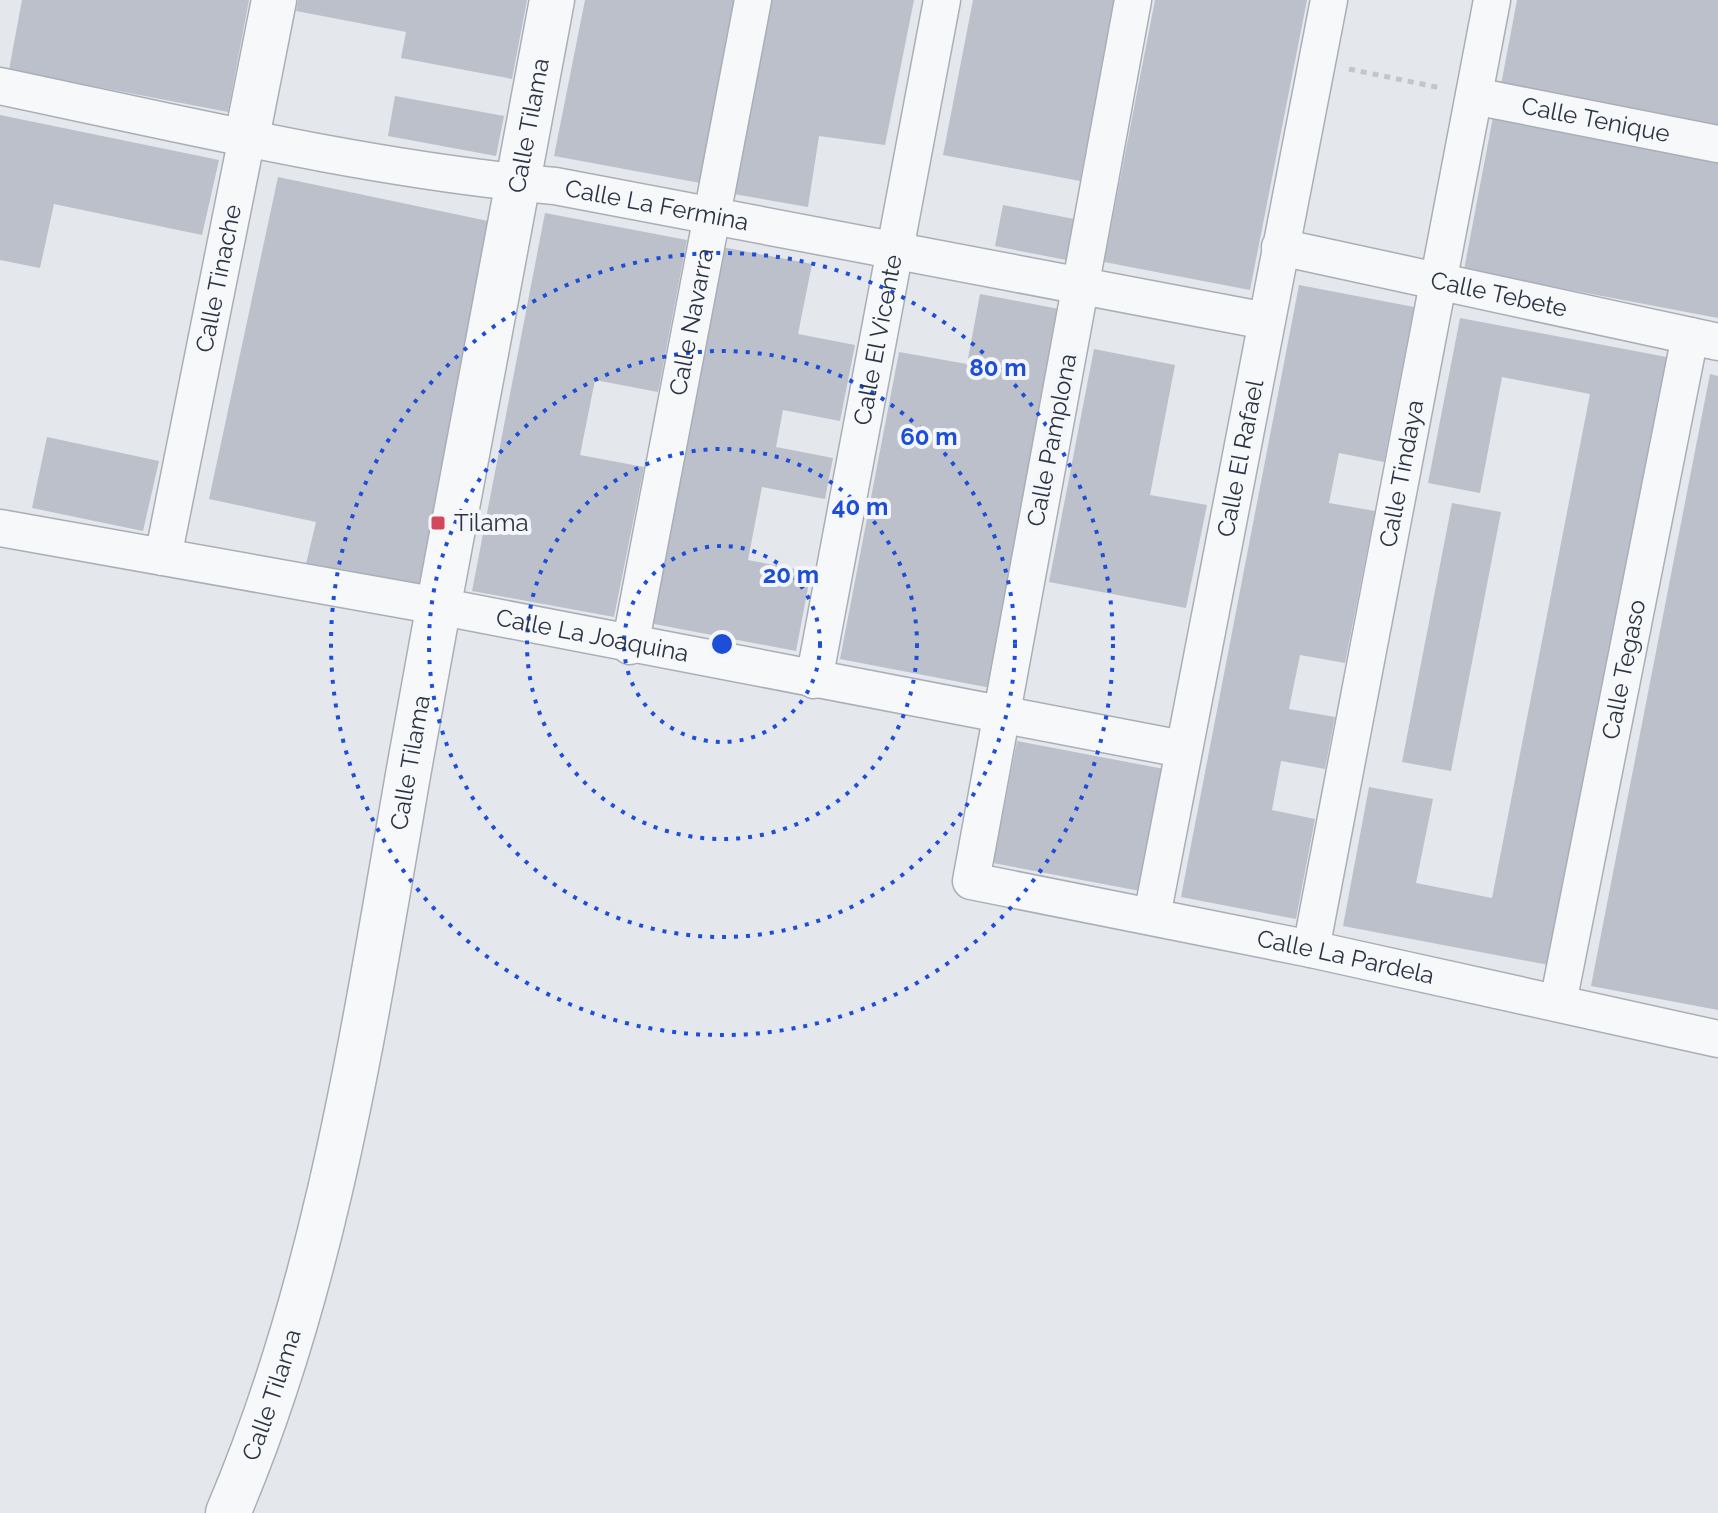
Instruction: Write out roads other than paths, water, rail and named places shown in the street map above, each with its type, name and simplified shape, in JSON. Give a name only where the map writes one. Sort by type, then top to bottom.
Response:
[{"type":"street","name":"Calle Tinache","points":[[163,557],[274,0]]},
{"type":"street","name":"Calle Tilama","points":[[228,1513],[292,1345],[317,1253],[378,943],[552,0]]},
{"type":"street","name":"Calle Navarra","points":[[630,646],[753,0]]},
{"type":"street","name":"Calle El Vicente","points":[[814,680],[942,0]]},
{"type":"street","name":"Calle Pamplona","points":[[971,881],[999,715],[1133,0]]},
{"type":"street","name":"Calle El Rafael","points":[[1152,916],[1329,0]]},
{"type":"street","name":"Calle Tindaya","points":[[1311,949],[1436,280],[1461,93],[1492,0]]},
{"type":"street","name":"Calle La Fermina","points":[[0,86],[247,137],[517,183],[555,186],[1266,321]]},
{"type":"street","name":"Calle Tenique","points":[[1461,93],[1718,144]]},
{"type":"street","name":"Calle Tebete","points":[[1280,247],[1704,339]]},
{"type":"street","name":"Calle Tegaso","points":[[1558,1003],[1704,339]]},
{"type":"street","name":"Calle La Joaquina","points":[[0,528],[438,606],[630,646],[1182,749]]},
{"type":"street","name":"Calle La Pardela","points":[[971,881],[1311,949],[1718,1039]]},
{"type":"place","name":"Tilama","points":[[438,523]]}]
